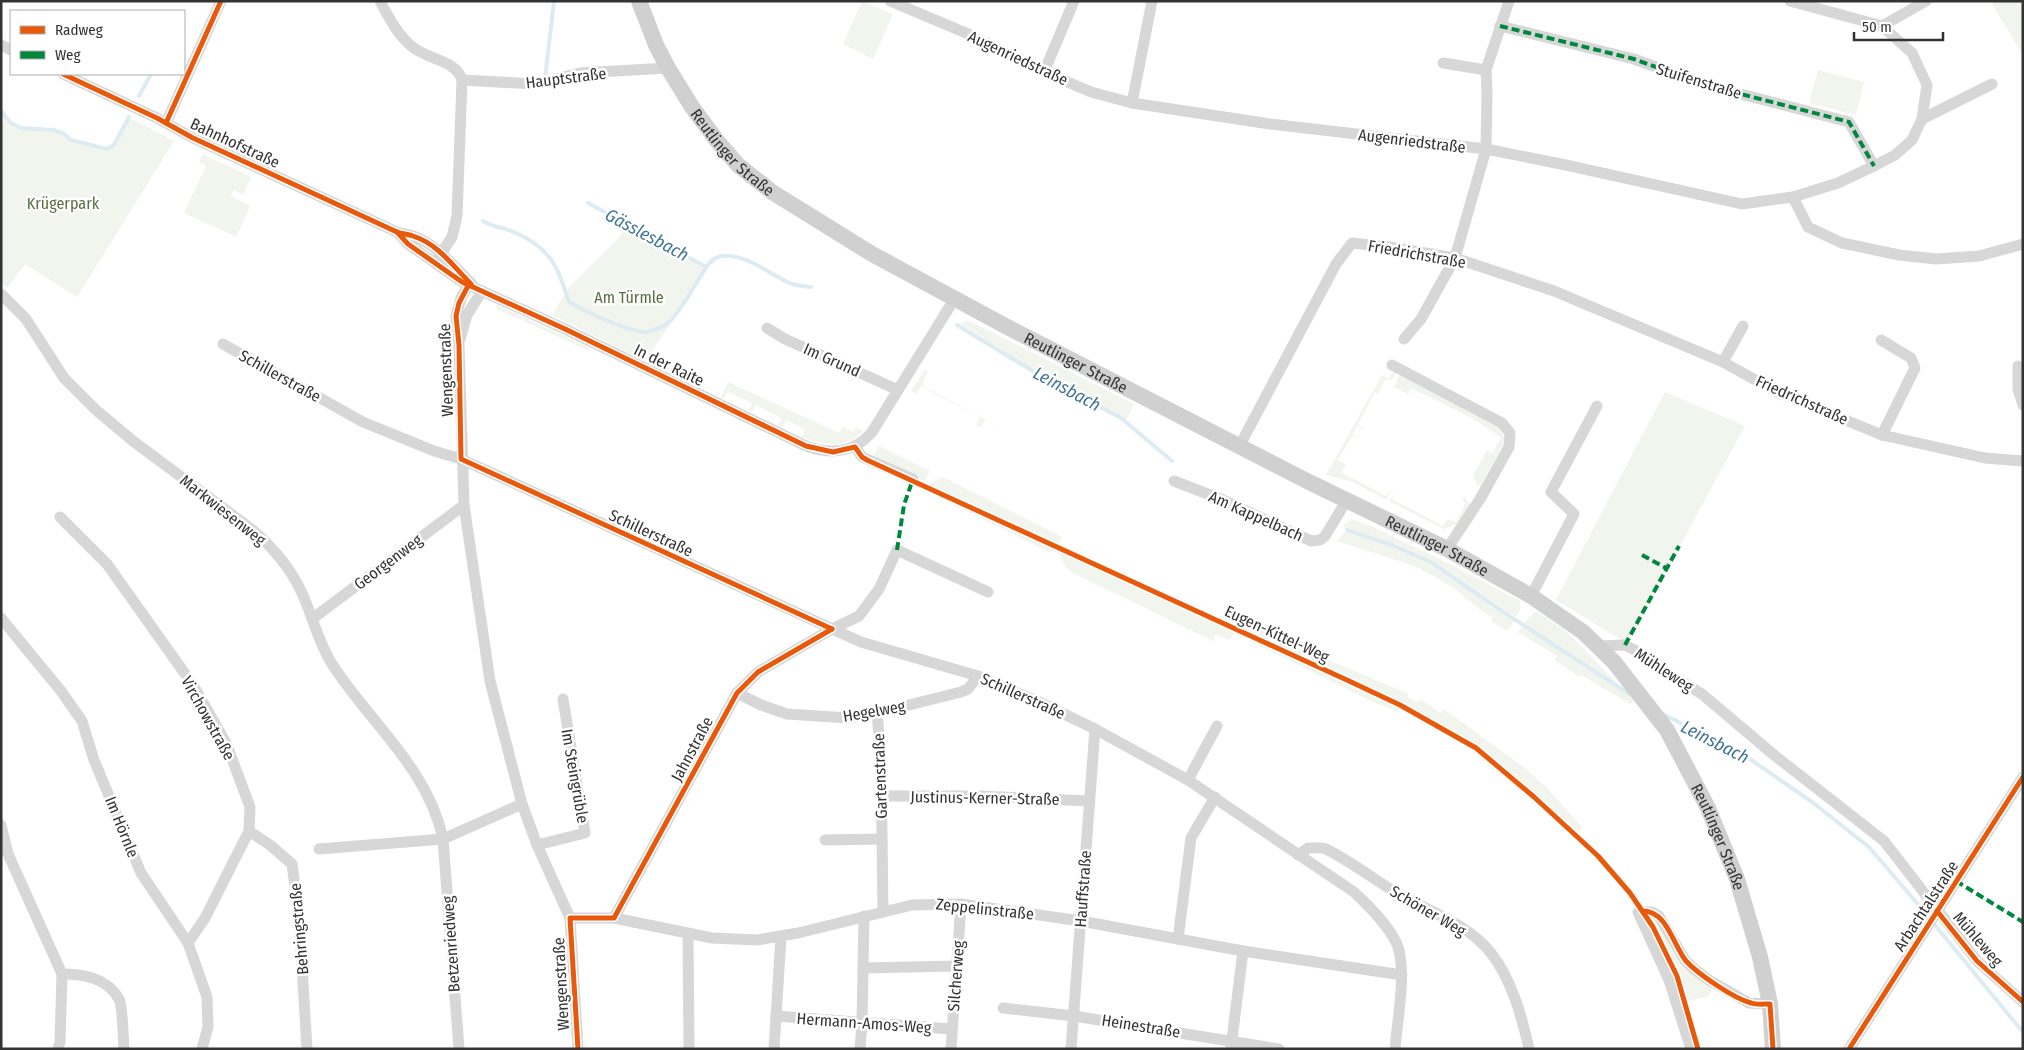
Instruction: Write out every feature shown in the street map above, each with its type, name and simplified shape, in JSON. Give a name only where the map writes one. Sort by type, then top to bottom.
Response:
[{"type":"main road","name":"Reutlinger Straße","points":[[639,1],[650,31],[668,68],[692,107],[718,142],[745,172],[772,192],[830,229],[898,268],[1011,329],[1447,549],[1531,596],[1584,632],[1614,662],[1667,730],[1708,808],[1737,879],[1760,957],[1770,1004],[1773,1049]]},
{"type":"street","points":[[166,123],[220,1]]},
{"type":"street","points":[[380,1],[396,30],[408,44],[422,54],[454,68],[460,74],[462,80],[457,216],[452,236],[439,258]]},
{"type":"street","name":"Augenriedstraße","points":[[890,1],[966,33],[1044,72],[1091,92],[1132,103],[1270,124],[1486,149],[1742,204],[1793,197],[1838,183],[1895,155],[1912,140],[1922,119],[1926,85],[1912,53],[1882,26],[1790,1]]},
{"type":"street","points":[[1044,72],[1074,1]]},
{"type":"street","points":[[1132,103],[1152,1]]},
{"type":"street","points":[[1404,339],[1421,319],[1455,258],[1486,149],[1488,92],[1486,70],[1509,1]]},
{"type":"street","points":[[1882,26],[1926,1]]},
{"type":"street","name":"Stuifenstraße","points":[[1500,26],[1634,59],[1702,84],[1849,122],[1874,166]]},
{"type":"street","points":[[1443,63],[1486,70]]},
{"type":"street","name":"Hauptstraße","points":[[462,80],[535,84],[580,73],[668,68]]},
{"type":"street","name":"Bahnhofstraße","points":[[65,75],[166,123],[193,138],[397,232],[413,236],[439,258],[454,278],[474,286]]},
{"type":"street","points":[[1922,119],[1992,84]]},
{"type":"street","points":[[1793,197],[1808,227],[1842,243],[1899,255],[1936,260],[1980,256],[2023,244]]},
{"type":"street","name":"Friedrichstraße","points":[[1240,445],[1336,264],[1352,244],[1390,247],[1455,258],[1554,291],[1724,362],[1777,392],[1882,435],[1984,458],[2023,461]]},
{"type":"street","name":"Wengenstraße","points":[[474,286],[460,334],[459,345],[461,459],[464,505],[490,681],[522,804],[536,845],[570,918],[578,1049]]},
{"type":"street","name":"In der Raite","points":[[474,286],[806,446],[833,452],[855,447]]},
{"type":"street","name":"Markwiesenweg","points":[[1,294],[26,319],[64,378],[96,410],[133,441],[254,531],[271,547],[292,574],[332,663],[398,748],[428,794],[439,820],[443,839]]},
{"type":"street","points":[[913,479],[862,457],[855,447],[865,441],[872,432],[955,298]]},
{"type":"street","points":[[1724,362],[1743,326]]},
{"type":"street","name":"Im Grund","points":[[767,328],[800,346],[898,390]]},
{"type":"street","points":[[1881,340],[1911,358],[1915,368],[1882,435]]},
{"type":"street","name":"Schillerstraße","points":[[223,344],[363,422],[434,451],[461,459],[861,642],[978,676],[1037,701],[1095,729],[1188,780],[1354,892],[1374,911],[1396,943],[1402,975],[1395,1049]]},
{"type":"street","points":[[1392,365],[1502,422],[1510,433],[1509,447],[1475,507],[1447,549]]},
{"type":"street","points":[[2018,366],[2018,389],[2023,405]]},
{"type":"street","points":[[1531,596],[1574,514],[1550,492],[1597,406]]},
{"type":"street","name":"Am Kappelbach","points":[[1174,481],[1223,500],[1311,541],[1320,540],[1325,536],[1347,500]]},
{"type":"street","name":"Georgenweg","points":[[312,619],[464,505]]},
{"type":"street","name":"Virchowstraße","points":[[60,516],[107,564],[193,685],[226,743],[250,807],[249,831],[205,918],[188,943]]},
{"type":"street","name":"Jahnstraße","points":[[614,918],[737,693],[758,672],[832,629],[859,616],[879,589],[897,550],[988,592]]},
{"type":"street","name":"Im Hörnle","points":[[1,618],[61,691],[82,722],[94,760],[140,873],[188,943],[207,997],[208,1027],[202,1049]]},
{"type":"street","name":"Mühleweg","points":[[1598,646],[1625,645],[1644,655],[1672,676],[1702,694],[1774,755],[1884,841],[1977,961],[2023,1002]]},
{"type":"street","name":"Hegelweg","points":[[737,693],[761,706],[787,714],[848,718],[877,713],[960,692],[968,689],[978,676]]},
{"type":"street","name":"Im Steingrüble","points":[[536,845],[585,833],[563,699]]},
{"type":"street","name":"Gartenstraße","points":[[877,713],[883,912]]},
{"type":"street","points":[[1188,780],[1217,726]]},
{"type":"street","name":"Hauffstraße","points":[[1071,1049],[1095,729]]},
{"type":"street","name":"Arbachtalstraße","points":[[1849,1049],[2023,777]]},
{"type":"street","name":"Justinus-Kerner-Straße","points":[[881,796],[980,796],[1089,801]]},
{"type":"street","points":[[1178,939],[1191,838],[1215,798]]},
{"type":"street","points":[[319,849],[443,839],[522,804]]},
{"type":"street","points":[[1,825],[8,854],[62,974],[60,1042],[58,1049]]},
{"type":"street","name":"Behringstraße","points":[[249,831],[270,844],[292,864],[299,916],[306,1049]]},
{"type":"street","name":"Betzenriedweg","points":[[443,839],[459,1049]]},
{"type":"street","name":"Gartenstraße","points":[[826,840],[881,839]]},
{"type":"street","name":"Schöner Weg","points":[[1298,855],[1308,848],[1324,848],[1396,893],[1454,923],[1476,938],[1490,952],[1509,986],[1523,1021],[1529,1049]]},
{"type":"street","name":"Zeppelinstraße","points":[[570,918],[614,918],[688,934],[733,940],[757,940],[781,937],[923,903],[961,904],[1080,921],[1243,951],[1402,975]]},
{"type":"street","name":"Silcherweg","points":[[951,1049],[961,904]]},
{"type":"street","points":[[1691,1049],[1669,980],[1638,912],[1652,912],[1659,916],[1685,960],[1709,980],[1749,1003],[1770,1004]]},
{"type":"street","points":[[860,1049],[864,916]]},
{"type":"street","points":[[688,934],[689,1049]]},
{"type":"street","points":[[774,1049],[781,937]]},
{"type":"street","points":[[1232,1045],[1243,951]]},
{"type":"street","points":[[863,968],[956,966]]},
{"type":"street","points":[[62,974],[83,974],[105,982],[120,1000],[124,1049]]},
{"type":"street","name":"Heinestraße","points":[[1004,1008],[1074,1016],[1232,1045],[1279,1049]]},
{"type":"street","name":"Hermann-Amos-Weg","points":[[776,1016],[952,1029]]},
{"type":"green space","points":[[862,1],[893,14],[873,59],[843,44]]},
{"type":"green space","points":[[1994,1],[2023,1],[2023,55],[1992,4]]},
{"type":"green space","points":[[1818,70],[1864,82],[1856,115],[1809,103]]},
{"type":"green space","name":"Krügerpark","points":[[1,112],[10,123],[20,129],[53,131],[62,134],[70,140],[107,149],[114,146],[130,118],[174,141],[77,297],[25,264],[7,288],[1,283]]},
{"type":"green space","points":[[203,154],[251,177],[243,195],[234,190],[231,196],[250,206],[236,237],[184,213],[206,166],[199,162]]},
{"type":"green space","name":"Am Türmle","points":[[626,228],[707,270],[645,361],[552,315],[570,286],[616,241]]},
{"type":"green space","points":[[497,305],[590,348],[589,351],[496,309]]},
{"type":"green space","points":[[965,321],[972,322],[1134,404],[1126,420],[1032,369],[960,324]]},
{"type":"green space","points":[[925,370],[928,371],[922,385],[1001,428],[985,420],[981,427],[976,425],[980,417],[921,386],[916,394],[911,391]]},
{"type":"green space","points":[[1393,372],[1396,373],[1392,380],[1385,380],[1378,394],[1375,392],[1358,424],[1365,430],[1357,426],[1353,434],[1361,439],[1352,436],[1338,460],[1346,465],[1341,472],[1344,474],[1386,496],[1391,489],[1386,500],[1353,482],[1326,475],[1382,375],[1389,379]]},
{"type":"green space","points":[[1400,375],[1498,426],[1504,437],[1503,445],[1480,486],[1477,485],[1473,476],[1487,450],[1493,453],[1501,437],[1468,416],[1411,388],[1408,394],[1394,387]]},
{"type":"green space","points":[[728,382],[839,433],[842,427],[854,432],[856,427],[863,431],[849,441],[834,444],[802,437],[805,429],[786,420],[782,427],[778,425],[782,418],[756,405],[752,412],[749,411],[752,403],[728,392],[724,399],[721,397]]},
{"type":"green space","points":[[1665,392],[1745,426],[1627,643],[1556,600]]},
{"type":"green space","points":[[879,446],[930,471],[924,482],[873,456]]},
{"type":"green space","points":[[943,477],[1062,537],[1059,544],[929,484]]},
{"type":"green space","points":[[916,486],[929,489],[1348,682],[1399,708],[1398,712],[1371,701],[1234,633],[1230,640],[1216,634],[1213,641],[1073,573],[1064,564],[1059,553],[1049,552]]},
{"type":"green space","points":[[1396,491],[1392,499],[1443,526],[1448,519],[1456,522],[1466,503],[1462,500],[1463,497],[1466,498],[1470,505],[1457,524],[1444,529],[1389,501]]},
{"type":"green space","points":[[1351,519],[1371,526],[1452,565],[1520,601],[1520,610],[1516,617],[1432,560],[1395,544],[1343,526]]},
{"type":"green space","points":[[1345,532],[1391,546],[1431,564],[1514,621],[1507,631],[1491,621],[1493,617],[1483,612],[1451,586],[1415,566],[1337,541]]},
{"type":"green space","points":[[1538,612],[1567,632],[1619,685],[1524,623],[1534,613]]},
{"type":"green space","points":[[1252,625],[1302,649],[1408,694],[1407,697],[1418,703],[1420,699],[1441,713],[1444,709],[1522,766],[1544,785],[1583,828],[1577,833],[1471,743],[1392,700],[1248,632]]},
{"type":"green space","points":[[1523,626],[1623,691],[1634,701],[1630,704],[1581,675],[1580,677],[1554,660],[1557,656],[1518,632]]},
{"type":"green space","points":[[1654,919],[1713,987],[1708,997],[1687,1001],[1680,978],[1651,920]]},
{"type":"waterway","name":"Gässlesbach","points":[[545,79],[554,1]]},
{"type":"waterway","name":"Leinsbach","points":[[139,96],[150,75]]},
{"type":"waterway","name":"Leinsbach","points":[[1,111],[11,123],[21,128],[53,130],[63,133],[71,140],[107,149],[114,145],[129,117]]},
{"type":"waterway","name":"Gässlesbach","points":[[588,203],[706,267]]},
{"type":"waterway","name":"Leinsbach","points":[[483,221],[512,231],[538,245],[557,269],[569,302],[607,321],[629,329],[647,332],[668,323],[681,308],[707,266],[718,257],[737,257],[747,260],[792,284],[811,287]]},
{"type":"waterway","name":"Leinsbach","points":[[957,325],[1031,370],[1121,418],[1172,461]]},
{"type":"waterway","name":"Leinsbach","points":[[1347,530],[1392,545],[1431,562],[1631,695]]},
{"type":"waterway","name":"Leinsbach","points":[[1663,714],[1747,757],[1812,802],[1869,847],[2022,1031]]},
{"type":"marked path","points":[[1500,26],[1634,59],[1702,84],[1849,122],[1874,166]]},
{"type":"marked path","points":[[897,550],[904,505],[913,479]]},
{"type":"marked path","points":[[1625,645],[1679,546]]},
{"type":"marked path","points":[[1642,555],[1666,568]]},
{"type":"marked path","points":[[1956,881],[2023,922]]},
{"type":"cycle path","points":[[166,123],[221,1]]},
{"type":"cycle path","points":[[65,75],[157,118],[193,138],[397,232],[413,236],[430,244],[445,256],[471,284]]},
{"type":"cycle path","name":"Eugen-Kittel-Weg","points":[[397,232],[408,244],[462,282],[565,329],[806,446],[833,452],[855,447],[862,457],[867,460],[1400,705],[1476,748],[1534,797],[1598,856],[1630,893],[1653,927],[1677,976],[1698,1049]]},
{"type":"cycle path","points":[[469,284],[459,303],[456,316],[459,345],[461,459],[832,629]]},
{"type":"cycle path","points":[[578,1049],[570,918],[614,918],[737,693],[758,672],[832,629]]},
{"type":"cycle path","points":[[1849,1049],[2023,777]]},
{"type":"cycle path","points":[[1643,911],[1651,912],[1664,923],[1686,961],[1707,979],[1751,1003],[1770,1004],[1773,1049]]},
{"type":"cycle path","points":[[1937,911],[1977,961],[2023,1002]]}]
